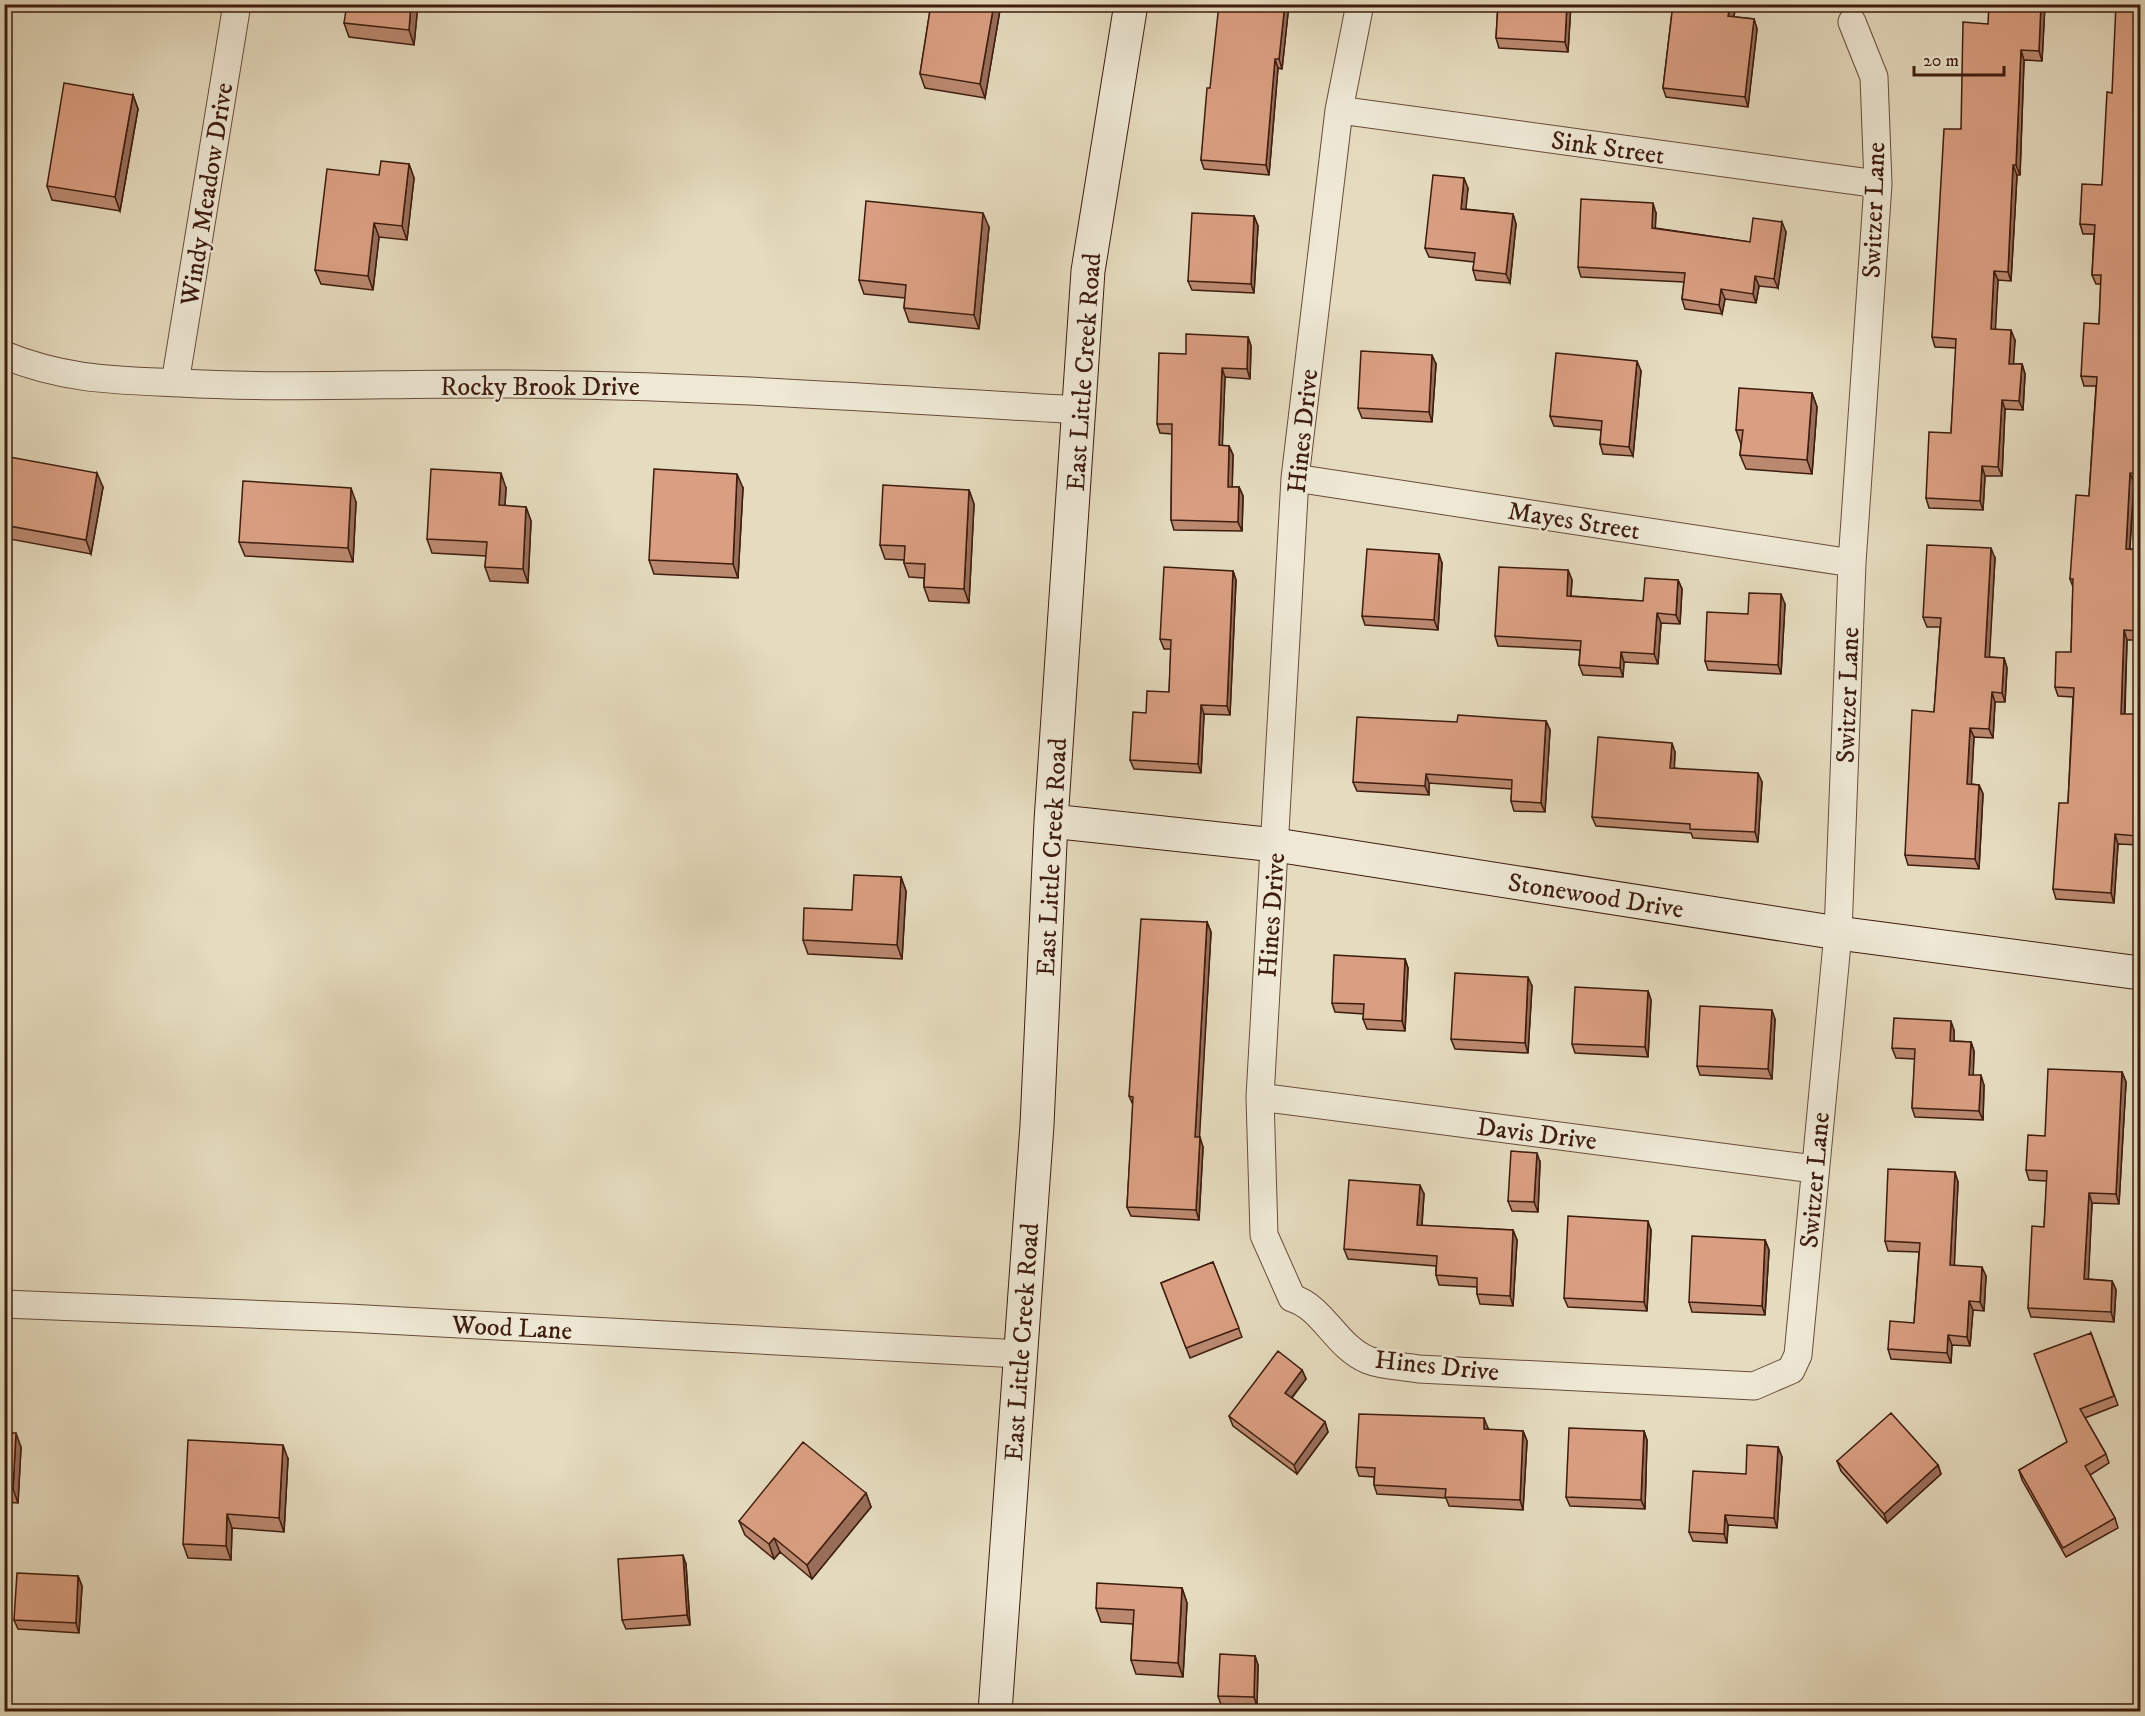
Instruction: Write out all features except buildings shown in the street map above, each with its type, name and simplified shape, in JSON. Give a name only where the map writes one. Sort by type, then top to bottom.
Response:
[{"type":"street","name":"Windy Meadow Drive","points":[[175,383],[237,4]]},
{"type":"street","name":"East Little Creek Road","points":[[995,1712],[1037,1125],[1051,821],[1088,271],[1131,4]]},
{"type":"street","name":"Hines Drive","points":[[1359,4],[1339,110],[1295,478],[1260,1097],[1264,1235],[1292,1298],[1304,1301],[1338,1340],[1368,1360],[1419,1369],[1754,1386],[1791,1370]]},
{"type":"street","name":"Switzer Lane","points":[[1791,1370],[1798,1355],[1838,933],[1852,563],[1878,184],[1874,77],[1852,22]]},
{"type":"street","name":"Sink Street","points":[[1339,110],[1878,184]]},
{"type":"street","name":"Rocky Brook Drive","points":[[4,355],[36,368],[83,378],[264,388],[503,384],[715,388],[1080,410]]},
{"type":"street","name":"Mayes Street","points":[[1295,478],[1852,563]]},
{"type":"street","name":"Stonewood Drive","points":[[1051,821],[1276,845],[1838,933],[2140,973]]},
{"type":"street","name":"Davis Drive","points":[[1260,1097],[1814,1169]]},
{"type":"street","name":"Wood Lane","points":[[4,1304],[348,1318],[1020,1354]]}]
